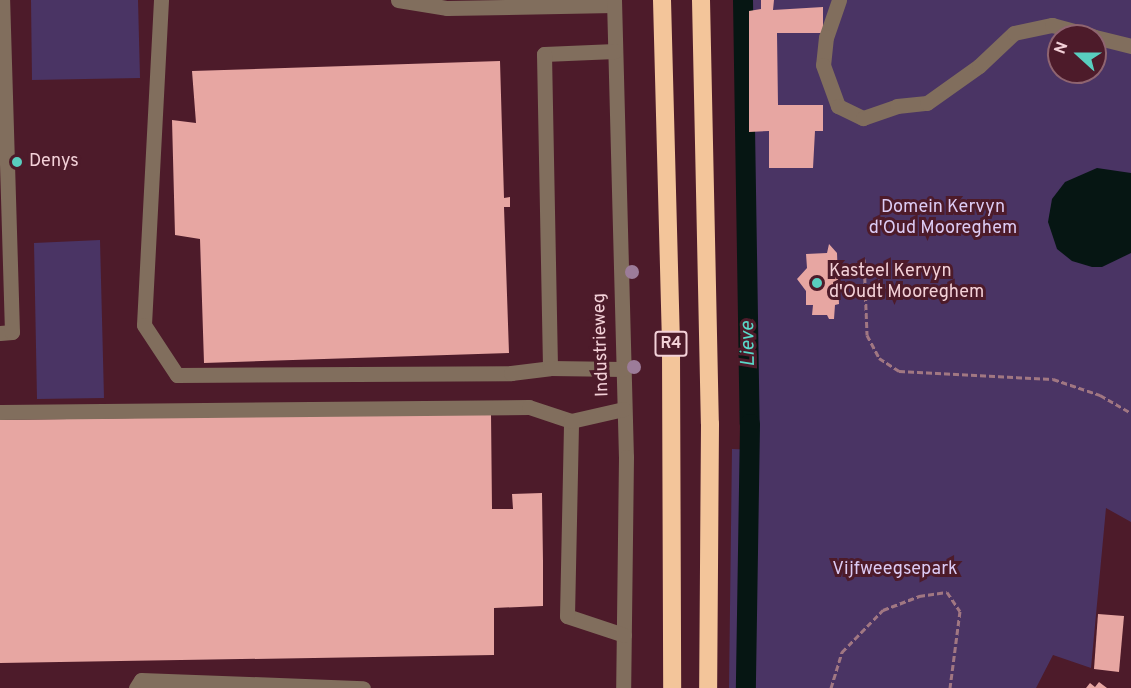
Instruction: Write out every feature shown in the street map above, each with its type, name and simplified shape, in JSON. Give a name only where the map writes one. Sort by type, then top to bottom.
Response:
[{"type":"highway","name":"R4","points":[[662,0],[671,351],[672,688]]},
{"type":"highway","name":"R4","points":[[701,0],[710,424],[708,688]]},
{"type":"street","points":[[0,333],[12,332],[4,219],[2,0]]},
{"type":"street","points":[[162,0],[144,325],[177,375],[511,373],[550,368],[623,369]]},
{"type":"street","points":[[398,0],[447,8],[614,2]]},
{"type":"street","points":[[839,0],[826,37],[823,65],[838,106],[863,118],[897,106],[927,103],[979,66],[1014,33],[1047,26]]},
{"type":"street","name":"Industrieweg","points":[[614,2],[624,408],[623,688]]},
{"type":"street","points":[[1107,40],[1131,46]]},
{"type":"street","points":[[550,368],[544,54],[615,51]]},
{"type":"street","points":[[0,412],[529,407],[571,421],[624,408]]},
{"type":"street","points":[[571,421],[567,616],[624,635]]},
{"type":"street","points":[[136,688],[141,680],[363,688]]},
{"type":"path","points":[[864,259],[867,335],[879,358],[899,371],[1053,379],[1100,395],[1131,413]]},
{"type":"path","points":[[831,688],[842,652],[883,610],[919,596],[947,592],[960,611],[950,688]]},
{"type":"green space","points":[[31,0],[138,0],[140,78],[32,80]]},
{"type":"green space","name":"Domein Kervyn d'Oud Mooreghem","points":[[749,0],[1131,0],[1131,522],[1106,508],[1091,668],[1053,655],[1036,688],[729,688],[732,449],[757,450]]},
{"type":"green space","points":[[100,240],[104,398],[37,399],[34,243]]},
{"type":"shaded area","points":[[1097,168],[1131,173],[1131,253],[1102,267],[1092,267],[1072,261],[1057,249],[1048,222],[1052,199],[1065,182]]},
{"type":"building","points":[[761,0],[774,0],[773,10],[823,7],[823,33],[777,33],[778,105],[823,105],[823,131],[815,131],[813,168],[769,168],[769,131],[749,132],[749,11],[761,9]]},
{"type":"building","points":[[500,61],[504,198],[510,197],[510,207],[504,207],[509,353],[204,363],[200,239],[175,235],[172,120],[196,123],[192,71]]},
{"type":"building","name":"Kasteel Kervyn d'Oudt Mooreghem","points":[[829,244],[837,253],[839,304],[835,305],[834,319],[829,319],[827,315],[812,315],[813,305],[806,305],[806,291],[797,279],[807,268],[806,254],[827,253]]},
{"type":"building","points":[[491,413],[492,509],[513,509],[512,494],[542,493],[543,562],[543,606],[494,608],[494,655],[0,663],[0,420]]},
{"type":"building","points":[[1098,614],[1124,616],[1119,672],[1094,669]]},
{"type":"building","points":[[1099,682],[1107,688],[1086,688],[1090,683],[1095,687]]},
{"type":"waterway","name":"Lieve","points":[[743,0],[750,424],[746,688]]},
{"type":"place","name":"Denys","points":[[17,162]]},
{"type":"place","name":"Kasteel Kervyn d'Oudt Mooreghem","points":[[817,283]]},
{"type":"park label","name":"Vijfweegsepark","points":[[895,570]]}]
